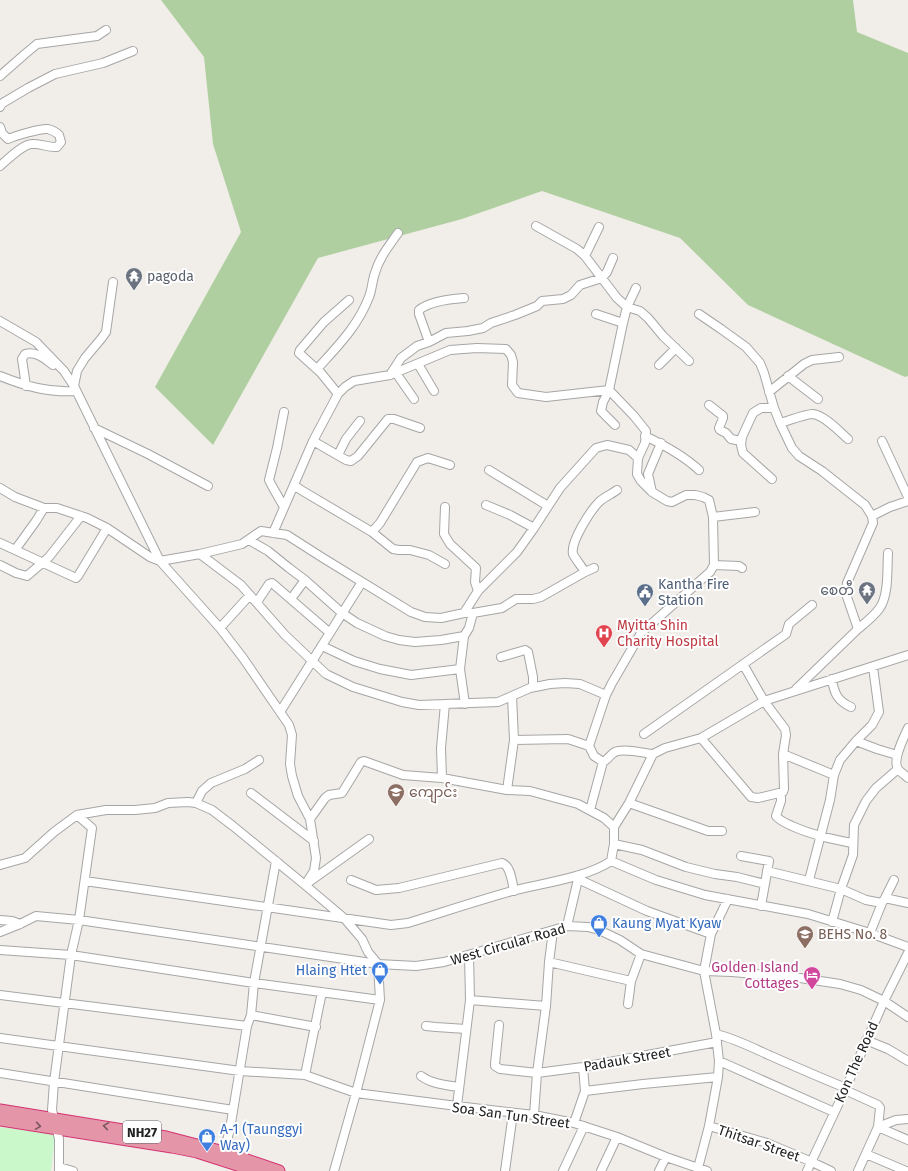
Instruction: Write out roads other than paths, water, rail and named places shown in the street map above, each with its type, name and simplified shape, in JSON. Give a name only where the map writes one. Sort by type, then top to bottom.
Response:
[{"type":"highway","name":"NH27","points":[[0,1110],[166,1137],[223,1156],[279,1171]]},
{"type":"highway","name":"NH27","points":[[0,1120],[223,1156],[256,1171]]},
{"type":"street","points":[[0,76],[38,44],[97,36],[106,30]]},
{"type":"street","points":[[0,103],[55,74],[104,63],[133,50]]},
{"type":"street","points":[[0,127],[2,133],[8,139],[47,128],[59,135],[61,142],[57,147],[51,148],[42,144],[30,144],[0,166]]},
{"type":"street","points":[[536,226],[577,249],[585,256],[617,298],[627,307],[640,311],[689,361]]},
{"type":"street","points":[[585,256],[599,227]]},
{"type":"street","points":[[317,369],[342,342],[355,324],[370,296],[380,259],[398,233]]},
{"type":"street","points":[[393,374],[400,358],[417,346],[429,342],[446,333],[468,332],[483,328],[491,323],[515,316],[537,306],[542,301],[563,299],[571,295],[580,285],[602,278],[607,272],[613,258]]},
{"type":"street","points":[[75,389],[77,371],[85,358],[106,332],[113,282]]},
{"type":"street","points":[[615,425],[601,411],[603,402],[609,390],[627,307],[636,288]]},
{"type":"street","points":[[429,342],[419,310],[422,307],[445,300],[464,298]]},
{"type":"street","points":[[338,394],[317,369],[299,353],[324,322],[349,300]]},
{"type":"street","points":[[596,314],[623,323]]},
{"type":"street","points":[[699,314],[746,347],[760,363],[780,423],[792,448],[798,456],[822,471],[865,505],[872,516],[873,523],[847,583],[846,594],[858,629]]},
{"type":"street","points":[[0,321],[36,342],[64,371],[75,389],[160,561],[220,628],[243,658],[289,725],[292,735],[290,764],[292,776],[298,796],[310,819],[316,858],[314,871],[305,885]]},
{"type":"street","points":[[273,533],[313,441],[338,394],[354,381],[393,374],[450,350],[477,348],[506,349],[511,355],[513,362],[512,385],[518,393],[546,397],[609,390]]},
{"type":"street","points":[[659,365],[676,348]]},
{"type":"street","points":[[26,386],[22,359],[25,354],[36,354],[56,368],[64,371]]},
{"type":"street","points":[[769,392],[804,364],[812,360],[839,357]]},
{"type":"street","points":[[418,364],[434,391]]},
{"type":"street","points":[[393,374],[414,399]]},
{"type":"street","points":[[0,376],[26,386],[62,392],[75,389]]},
{"type":"street","points":[[788,376],[818,399]]},
{"type":"street","points":[[603,762],[594,756],[589,746],[606,695],[612,683],[642,633],[710,572],[714,565],[713,517],[709,500],[695,494],[686,495],[672,502],[667,501],[652,492],[641,481],[637,474],[638,458],[645,443],[646,431],[609,390]]},
{"type":"street","points":[[709,405],[723,416],[719,428],[720,430],[726,433],[731,440],[741,441]]},
{"type":"street","points":[[772,479],[743,452],[741,441],[753,412],[761,408],[774,408]]},
{"type":"street","points":[[284,412],[270,480],[284,507]]},
{"type":"street","points":[[780,423],[812,414],[818,415],[848,439]]},
{"type":"street","points":[[313,441],[338,454],[346,460],[351,461],[388,420],[394,419],[420,428]]},
{"type":"street","points":[[338,454],[346,439],[360,421]]},
{"type":"street","points":[[94,428],[148,454],[208,486]]},
{"type":"street","points":[[645,436],[661,443],[693,464],[699,470]]},
{"type":"street","points":[[882,440],[908,497]]},
{"type":"street","points":[[652,492],[648,474],[661,443]]},
{"type":"street","points":[[464,613],[478,591],[518,552],[560,488],[596,448],[606,445],[629,450],[638,458]]},
{"type":"street","points":[[372,532],[380,523],[417,462],[428,458],[450,465]]},
{"type":"street","points":[[489,470],[548,506]]},
{"type":"street","points":[[294,485],[372,532],[393,549],[410,550],[429,555],[445,564]]},
{"type":"street","points":[[0,488],[15,497],[44,508],[57,508],[81,516],[107,528],[150,557],[160,561],[200,554],[242,544],[261,531],[287,535],[411,612],[425,617],[442,618],[464,613],[473,613],[502,608],[516,599],[533,599],[541,597],[594,568]]},
{"type":"street","points":[[585,572],[573,555],[574,543],[583,524],[599,502],[617,490]]},
{"type":"street","points":[[872,516],[890,507],[908,501]]},
{"type":"street","points":[[486,505],[510,515],[534,528]]},
{"type":"street","points":[[445,507],[444,534],[450,544],[476,568],[475,582],[478,591]]},
{"type":"street","points":[[15,550],[44,508]]},
{"type":"street","points":[[713,517],[755,512]]},
{"type":"street","points":[[0,565],[16,573],[27,576],[49,556],[81,516]]},
{"type":"street","points":[[0,543],[76,578],[107,528]]},
{"type":"street","points":[[249,540],[268,551],[305,580],[342,613],[357,623],[385,636],[414,642],[441,640],[464,636]]},
{"type":"street","points":[[794,691],[878,610],[886,593],[888,553]]},
{"type":"street","points":[[200,554],[241,585],[285,635],[326,674],[353,687],[407,703],[419,705],[498,702],[533,687],[550,684],[580,684],[606,695]]},
{"type":"street","points":[[714,565],[739,566],[742,568]]},
{"type":"street","points":[[291,599],[305,580]]},
{"type":"street","points":[[280,712],[362,582]]},
{"type":"street","points":[[256,602],[269,584],[272,583],[330,633]]},
{"type":"street","points":[[220,628],[250,595]]},
{"type":"street","points":[[644,734],[786,634],[789,624],[812,605]]},
{"type":"street","points":[[464,704],[460,669],[464,636],[469,628],[473,613]]},
{"type":"street","points":[[322,646],[354,661],[380,669],[411,675],[460,669]]},
{"type":"street","points":[[501,656],[525,650],[528,652],[533,687]]},
{"type":"street","points":[[590,810],[603,762],[608,759],[613,752],[619,750],[653,754],[665,748],[701,738],[764,701],[908,655]]},
{"type":"street","points":[[701,738],[751,797],[758,798],[783,792],[783,754],[786,735],[785,729],[764,701],[743,664]]},
{"type":"street","points":[[809,880],[830,800],[834,775],[840,760],[872,725],[880,712],[873,666]]},
{"type":"street","points":[[832,679],[836,696],[851,708]]},
{"type":"street","points":[[508,790],[514,740],[512,696]]},
{"type":"street","points":[[442,778],[441,748],[445,704]]},
{"type":"street","points":[[908,728],[897,755],[896,765],[898,769],[908,778]]},
{"type":"street","points":[[514,740],[568,739],[589,746]]},
{"type":"street","points":[[856,741],[877,750],[897,755]]},
{"type":"street","points":[[85,882],[391,925],[408,923],[514,891],[578,877],[602,867],[611,861],[614,844],[614,827],[629,803],[653,754]]},
{"type":"street","points":[[783,754],[834,775]]},
{"type":"street","points":[[196,803],[202,791],[211,783],[245,769],[259,760]]},
{"type":"street","points":[[310,819],[325,798],[329,795],[342,792],[361,762],[364,761],[403,775],[442,778],[508,790],[530,791],[578,804],[604,818],[614,827]]},
{"type":"street","points":[[832,922],[841,889],[853,855],[852,843],[854,825],[866,801],[876,788],[898,769]]},
{"type":"street","points":[[251,793],[314,841]]},
{"type":"street","points":[[780,793],[781,801],[776,816],[777,818],[801,830],[852,843]]},
{"type":"street","points":[[0,865],[25,858],[76,815],[106,810],[135,810],[154,808],[168,803],[196,803],[212,810],[233,826],[276,860],[344,918],[362,939],[368,952],[378,964],[380,1000],[334,1171]]},
{"type":"street","points":[[629,803],[708,831],[722,831]]},
{"type":"street","points":[[73,1171],[59,1169],[59,1147],[52,1110],[54,1082],[71,955],[79,920],[92,828],[76,815]]},
{"type":"street","points":[[305,885],[369,839]]},
{"type":"street","points":[[614,844],[642,850],[686,867],[765,884]]},
{"type":"street","points":[[741,856],[766,859],[769,861],[761,906]]},
{"type":"street","points":[[223,1156],[240,1071],[246,1026],[251,1015],[254,983],[276,860]]},
{"type":"street","points":[[611,861],[656,880],[705,895],[808,914],[870,933],[908,947]]},
{"type":"street","points":[[351,880],[376,890],[392,889],[502,863],[508,867],[514,891]]},
{"type":"street","points":[[767,871],[841,889],[866,900],[884,900],[908,903]]},
{"type":"street","points":[[567,926],[578,877]]},
{"type":"street","points":[[578,877],[647,911],[711,934]]},
{"type":"street","points":[[870,933],[894,880]]},
{"type":"street","points":[[698,1168],[709,1126],[718,1077],[717,1038],[704,972],[711,934],[728,899]]},
{"type":"street","name":"West Circular Road","points":[[0,932],[36,916],[79,920],[378,964],[416,966],[444,962],[567,926],[588,927],[620,940],[640,954],[704,972],[732,972],[800,978],[840,984],[861,990],[884,1001],[908,1017]]},
{"type":"street","points":[[0,920],[12,921],[20,924]]},
{"type":"street","points":[[534,1116],[537,1073],[546,1006],[553,931]]},
{"type":"street","points":[[0,950],[71,955],[254,983],[380,1000]]},
{"type":"street","name":"Kon The Road","points":[[807,1171],[884,1001],[904,969],[908,953]]},
{"type":"street","points":[[628,1004],[631,981],[640,954]]},
{"type":"street","points":[[457,1106],[470,1000],[469,955]]},
{"type":"street","points":[[549,962],[631,981]]},
{"type":"street","points":[[306,1074],[322,992]]},
{"type":"street","points":[[0,995],[246,1026]]},
{"type":"street","points":[[470,1000],[546,1006]]},
{"type":"street","points":[[251,1015],[316,1026]]},
{"type":"street","name":"Padauk Street","points":[[499,1025],[495,1066],[500,1069],[537,1073],[583,1067],[717,1038]]},
{"type":"street","points":[[426,1026],[436,1028],[466,1029]]},
{"type":"street","points":[[717,1038],[729,1037],[878,1105],[880,1108],[878,1127],[858,1171]]},
{"type":"street","name":"Soa San Tun Street","points":[[0,1038],[240,1071],[306,1074],[356,1092],[513,1113],[574,1123],[617,1137],[666,1157],[707,1171]]},
{"type":"street","points":[[866,1040],[888,1049],[908,1061]]},
{"type":"street","points":[[718,1061],[834,1112]]},
{"type":"street","points":[[574,1123],[585,1092],[583,1067]]},
{"type":"street","points":[[0,1073],[233,1110]]},
{"type":"street","points":[[421,1076],[426,1080],[459,1087]]},
{"type":"street","points":[[585,1092],[643,1084],[718,1077]]},
{"type":"street","points":[[505,1171],[513,1113]]},
{"type":"street","points":[[878,1127],[896,1120],[908,1120]]},
{"type":"street","points":[[563,1171],[584,1126]]},
{"type":"street","name":"Thitsar Street","points":[[709,1126],[767,1143],[830,1171]]},
{"type":"street","points":[[878,1127],[908,1140]]},
{"type":"street","points":[[601,1171],[617,1137]]},
{"type":"street","points":[[866,1154],[906,1171]]},
{"type":"street","points":[[659,1171],[666,1157]]},
{"type":"place","name":"pagoda","points":[[134,291]]},
{"type":"place","name":"စေတီ","points":[[867,605]]},
{"type":"place","name":"Kantha Fire Station","points":[[645,607]]},
{"type":"place","name":"Myitta Shin Charity Hospital","points":[[604,648]]},
{"type":"place","name":"ကျောင်း","points":[[396,807]]},
{"type":"place","name":"Kaung Myat Kyaw","points":[[599,938]]},
{"type":"place","name":"BEHS No. 8","points":[[805,949]]},
{"type":"place","name":"Hlaing Htet","points":[[380,985]]},
{"type":"place","name":"Golden Island Cottages","points":[[812,990]]},
{"type":"place","name":"A-1 (Taunggyi Way)","points":[[207,1152]]}]
